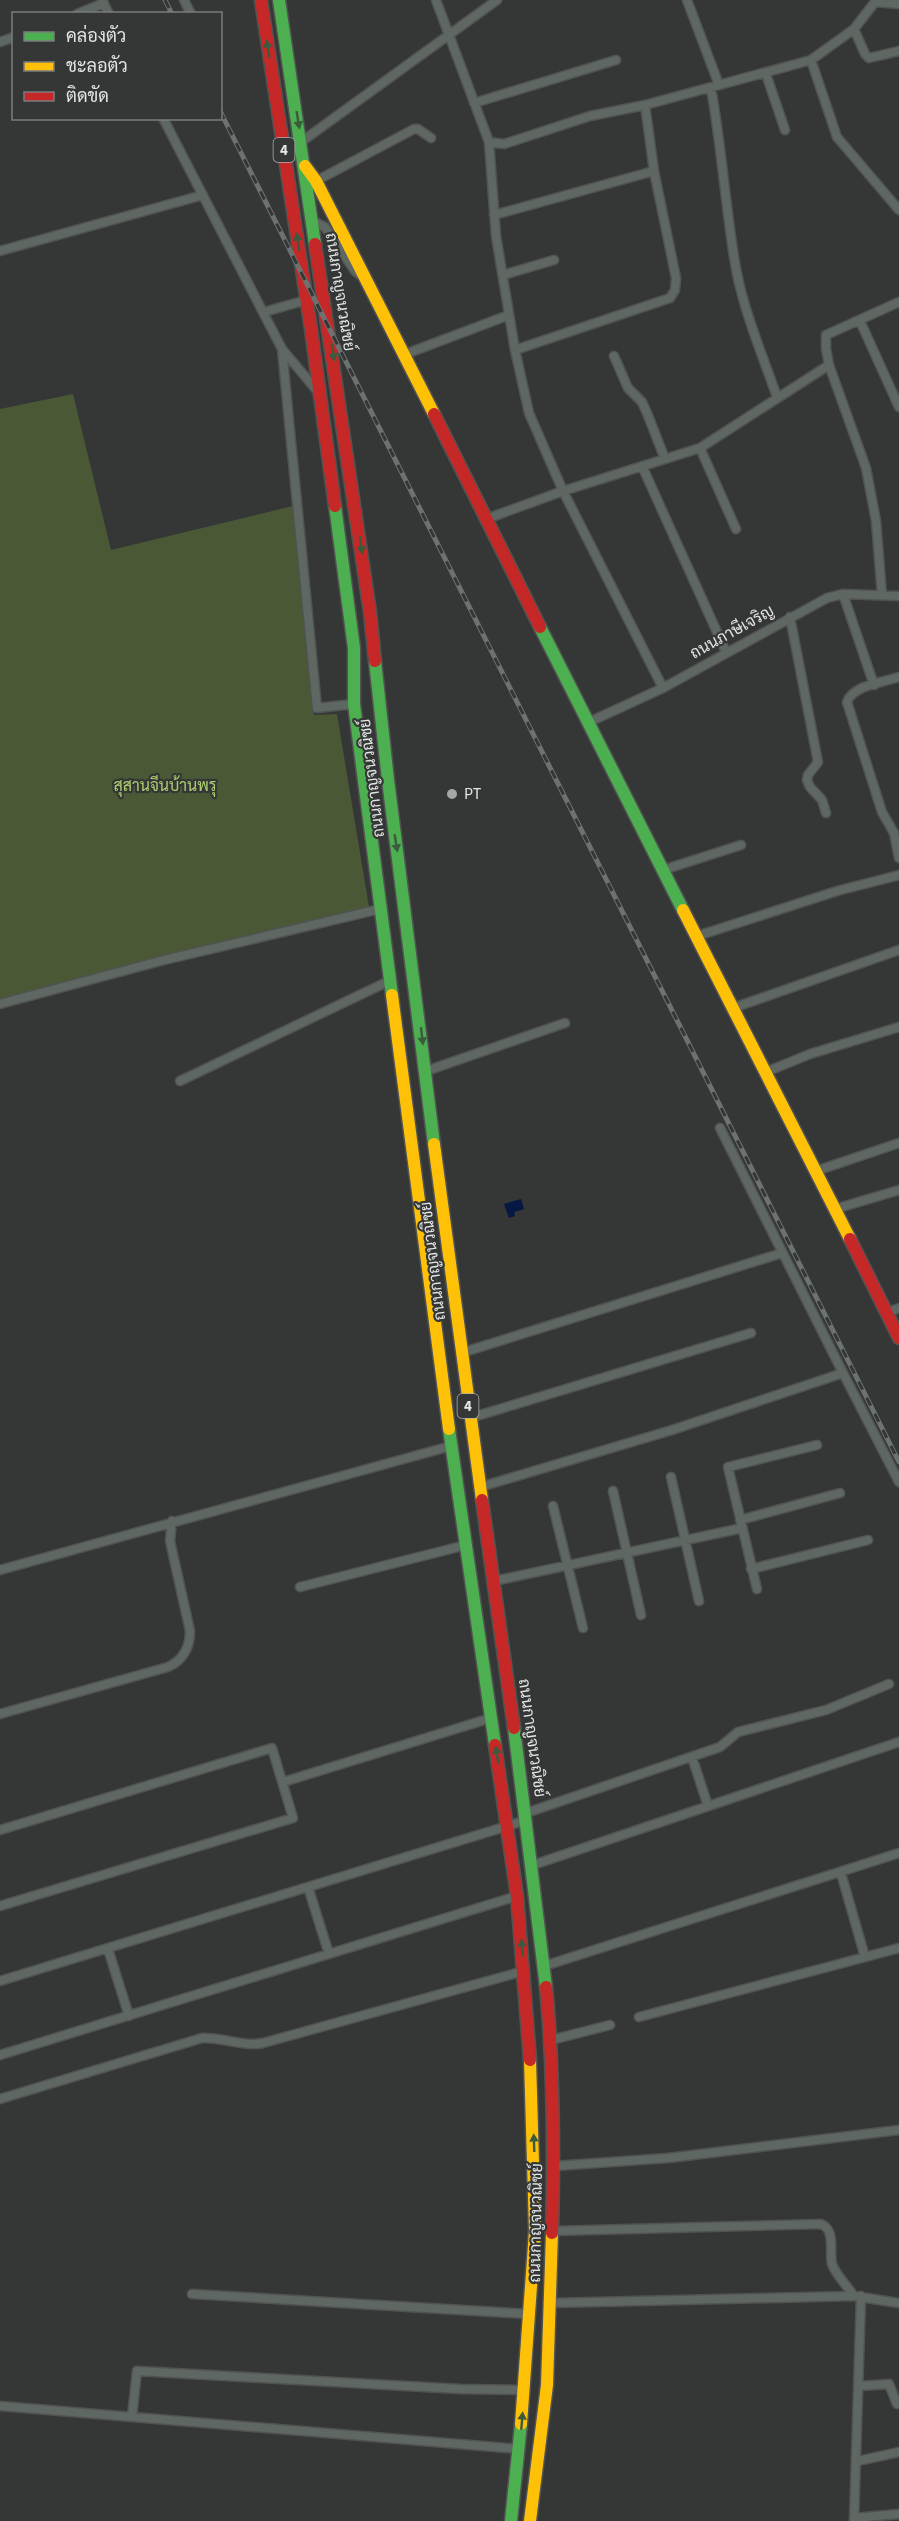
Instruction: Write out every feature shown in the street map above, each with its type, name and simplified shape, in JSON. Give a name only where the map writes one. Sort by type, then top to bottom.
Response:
[{"type":"main road","name":"ถนนกาญจนวณิชย์","points":[[261,0],[306,300],[354,648],[354,704],[389,981],[402,1061],[452,1446],[517,1896],[524,1971],[535,2174],[535,2231],[525,2390],[511,2521]]},
{"type":"main road","name":"ถนนกาญจนวณิชย์","points":[[279,0],[322,295],[329,324],[370,612],[388,780],[461,1353],[527,1816],[544,1966],[551,2040],[554,2166],[547,2385],[530,2521]]},
{"type":"main road","points":[[305,166],[316,181],[368,281],[587,723],[899,1338]]},
{"type":"main road","points":[[348,615],[370,612]]},
{"type":"street","points":[[436,0],[489,142],[494,215],[515,350],[529,413],[563,491],[663,688]]},
{"type":"street","points":[[301,142],[497,0]]},
{"type":"street","points":[[698,0],[688,3],[715,86],[734,256],[741,291],[777,397]]},
{"type":"street","points":[[81,12],[103,1]]},
{"type":"street","points":[[489,142],[504,144],[590,116],[645,105],[812,60],[854,29],[875,1],[899,4]]},
{"type":"street","points":[[854,29],[869,58],[899,51]]},
{"type":"street","points":[[474,103],[616,60]]},
{"type":"street","points":[[812,60],[837,137],[899,210]]},
{"type":"street","points":[[766,74],[785,130]]},
{"type":"street","points":[[515,350],[670,298],[675,291],[676,278],[654,171],[645,105]]},
{"type":"street","points":[[164,120],[282,349],[319,393]]},
{"type":"street","points":[[316,181],[414,129],[418,129],[431,138]]},
{"type":"street","points":[[494,215],[654,171]]},
{"type":"street","points":[[0,251],[203,195]]},
{"type":"street","points":[[311,220],[325,227],[355,271],[368,281]]},
{"type":"street","points":[[503,275],[554,260]]},
{"type":"street","points":[[264,312],[322,295]]},
{"type":"street","points":[[882,595],[876,521],[866,468],[825,349],[826,335],[899,302]]},
{"type":"street","points":[[403,355],[509,315]]},
{"type":"street","points":[[860,321],[899,407]]},
{"type":"street","points":[[282,349],[317,708],[354,704]]},
{"type":"street","points":[[614,356],[628,388],[642,402],[665,459]]},
{"type":"street","points":[[486,519],[563,491],[699,448],[829,365]]},
{"type":"street","points":[[699,448],[736,529]]},
{"type":"street","points":[[642,466],[726,652]]},
{"type":"street","points":[[843,594],[874,685]]},
{"type":"street","name":"ถนนภาษีเจริญ","points":[[587,723],[663,688],[827,597],[843,594],[899,596]]},
{"type":"street","points":[[790,617],[818,762],[809,773],[807,780],[822,800],[826,813]]},
{"type":"street","points":[[899,677],[854,693],[847,702],[882,812],[894,833],[899,858]]},
{"type":"street","points":[[663,870],[741,844]]},
{"type":"street","points":[[697,936],[837,891],[899,875]]},
{"type":"street","points":[[0,1004],[164,960],[380,909]]},
{"type":"street","points":[[733,1008],[899,950]]},
{"type":"street","points":[[180,1081],[389,981]]},
{"type":"street","points":[[426,1071],[565,1023]]},
{"type":"street","points":[[766,1072],[810,1054],[899,1026]]},
{"type":"street","points":[[720,1128],[899,1482]]},
{"type":"street","points":[[816,1171],[899,1143]]},
{"type":"street","points":[[835,1209],[899,1190]]},
{"type":"street","points":[[461,1353],[782,1253]]},
{"type":"street","points":[[887,1313],[899,1308]]},
{"type":"street","points":[[470,1418],[751,1333]]},
{"type":"street","points":[[480,1487],[672,1430],[843,1373]]},
{"type":"street","points":[[757,1589],[728,1467],[817,1445]]},
{"type":"street","points":[[0,1570],[452,1446]]},
{"type":"street","points":[[671,1477],[699,1601]]},
{"type":"street","points":[[613,1491],[641,1615]]},
{"type":"street","points":[[494,1581],[685,1540],[840,1493]]},
{"type":"street","points":[[553,1506],[583,1628]]},
{"type":"street","points":[[0,1713],[168,1667],[182,1657],[189,1645],[190,1631],[170,1541],[172,1521]]},
{"type":"street","points":[[752,1569],[868,1540]]},
{"type":"street","points":[[300,1587],[466,1545]]},
{"type":"street","points":[[0,1981],[508,1826],[527,1816],[720,1747],[738,1732],[826,1710],[889,1684]]},
{"type":"street","points":[[283,1782],[491,1718]]},
{"type":"street","points":[[533,1865],[899,1742]]},
{"type":"street","points":[[0,1830],[272,1748],[293,1818],[0,1905]]},
{"type":"street","points":[[692,1756],[708,1806]]},
{"type":"street","points":[[544,1966],[899,1853]]},
{"type":"street","points":[[841,1873],[865,1957]]},
{"type":"street","points":[[308,1887],[329,1954]]},
{"type":"street","points":[[0,2055],[517,1896]]},
{"type":"street","points":[[639,2017],[899,1948]]},
{"type":"street","points":[[108,1949],[129,2016]]},
{"type":"street","points":[[0,2099],[202,2038],[256,2044],[524,1971]]},
{"type":"street","points":[[551,2040],[610,2025]]},
{"type":"street","points":[[554,2166],[668,2158],[899,2130]]},
{"type":"street","points":[[552,2231],[821,2224],[826,2227],[829,2233],[832,2265],[858,2296],[858,2461],[854,2519],[899,2514]]},
{"type":"street","points":[[192,2294],[529,2314]]},
{"type":"street","points":[[550,2303],[858,2296],[899,2303]]},
{"type":"street","points":[[132,2417],[137,2371],[460,2389],[525,2390]]},
{"type":"street","points":[[859,2386],[889,2384],[897,2404]]},
{"type":"street","points":[[0,2406],[520,2449]]},
{"type":"street","points":[[858,2461],[899,2452]]},
{"type":"green space","name":"สุสานจีนบ้านพรุ","points":[[73,394],[111,550],[293,506],[314,715],[337,714],[369,907],[165,956],[0,1000],[0,409]]},
{"type":"water","points":[[521,1199],[524,1209],[514,1212],[515,1216],[509,1218],[504,1204]]},
{"type":"railway","points":[[165,0],[171,12]]},
{"type":"railway","points":[[222,115],[899,1462]]},
{"type":"traffic: fast","points":[[279,0],[315,244]]},
{"type":"traffic: fast","points":[[335,506],[354,648],[354,704],[392,995]]},
{"type":"traffic: fast","points":[[540,627],[683,910]]},
{"type":"traffic: fast","points":[[375,661],[434,1144]]},
{"type":"traffic: fast","points":[[449,1429],[495,1745]]},
{"type":"traffic: fast","points":[[514,1728],[546,1987]]},
{"type":"traffic: fast","points":[[511,2521],[521,2424]]},
{"type":"traffic: slow","points":[[305,166],[316,181],[434,414]]},
{"type":"traffic: slow","points":[[683,910],[850,1239]]},
{"type":"traffic: slow","points":[[392,995],[449,1429]]},
{"type":"traffic: slow","points":[[434,1144],[482,1500]]},
{"type":"traffic: slow","points":[[521,2424],[535,2231],[530,2060]]},
{"type":"traffic: slow","points":[[530,2521],[547,2385],[552,2233]]},
{"type":"traffic: jam","points":[[261,0],[311,329],[335,506]]},
{"type":"traffic: jam","points":[[315,244],[370,612],[375,661]]},
{"type":"traffic: jam","points":[[434,414],[540,627]]},
{"type":"traffic: jam","points":[[850,1239],[899,1338]]},
{"type":"traffic: jam","points":[[482,1500],[514,1728]]},
{"type":"traffic: jam","points":[[495,1745],[517,1896],[530,2060]]},
{"type":"traffic: jam","points":[[546,1987],[553,2110],[552,2233]]},
{"type":"place","name":"PT","points":[[452,794]]}]
